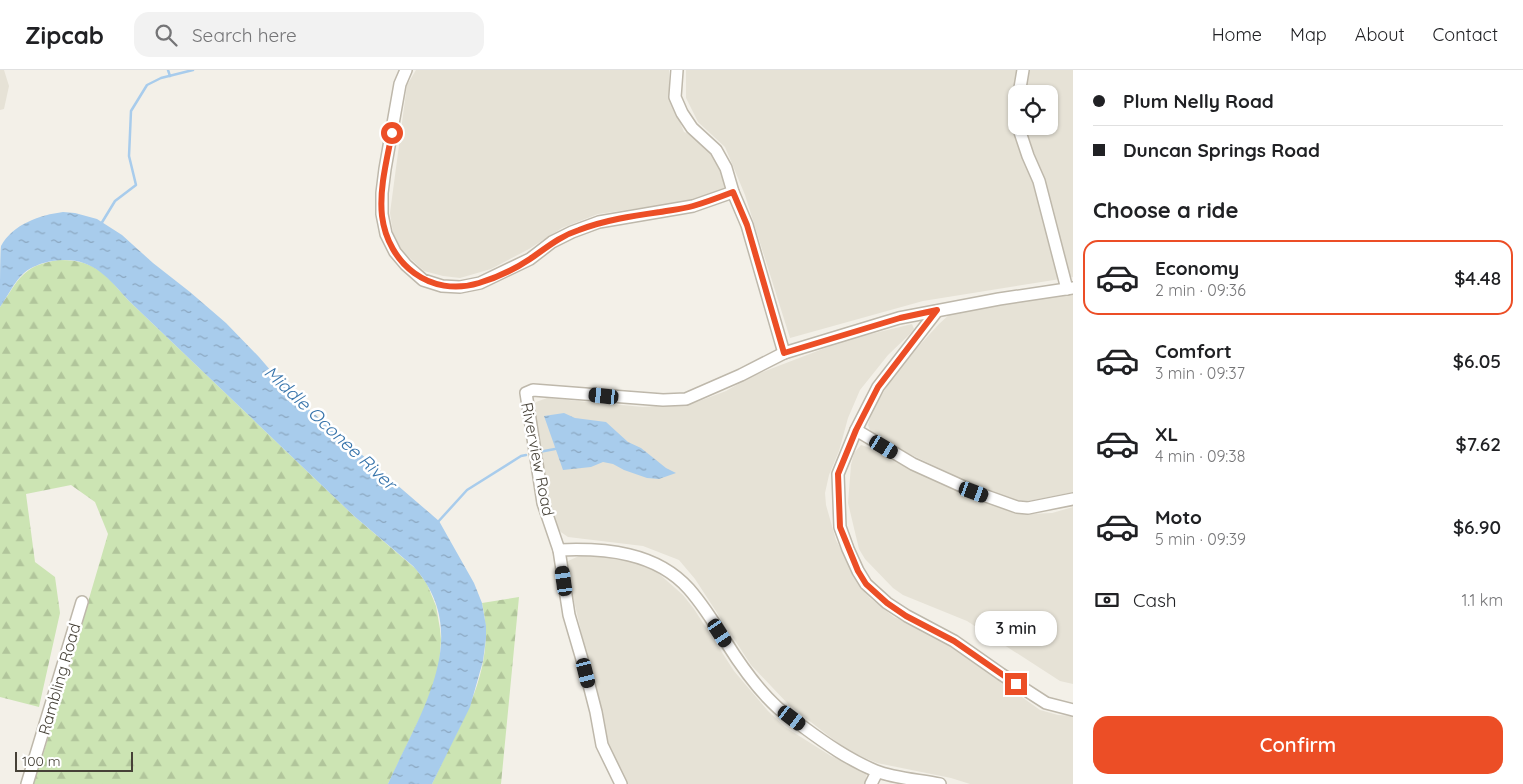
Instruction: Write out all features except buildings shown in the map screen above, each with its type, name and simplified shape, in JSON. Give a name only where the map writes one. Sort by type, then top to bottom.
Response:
[{"type":"street","points":[[406,70],[400,84],[382,193],[382,214],[386,234],[395,252],[423,280],[442,286],[460,287],[480,283],[530,259],[552,242],[599,222],[692,206],[733,192]]},
{"type":"street","points":[[677,70],[675,97],[682,113],[692,128],[716,150],[726,168],[733,192],[747,225],[784,353],[900,318],[1000,298],[1070,288],[1049,224],[1039,181],[1021,135]]},
{"type":"street","points":[[1020,85],[1023,70]]},
{"type":"street","points":[[937,310],[878,387],[856,430],[838,474],[840,527],[858,571],[866,584],[887,603],[906,616],[954,641],[1046,703],[1073,710]]},
{"type":"street","name":"Riverview Road","points":[[621,784],[602,745],[588,680],[569,615],[559,550],[543,503],[526,393],[534,390],[663,400],[686,399],[740,376],[784,353]]},
{"type":"street","points":[[856,430],[913,464],[974,492],[1017,507],[1028,508],[1073,499]]},
{"type":"street","points":[[559,550],[591,549],[612,551],[656,564],[689,589],[706,611],[748,676],[778,708],[833,749],[877,772],[940,784]]},
{"type":"street","name":"Rambling Road","points":[[27,784],[82,602]]},
{"type":"street","points":[[871,784],[877,772]]},
{"type":"shaded area","points":[[0,70],[4,70],[9,86],[4,109],[0,110]]},
{"type":"shaded area","points":[[416,70],[669,70],[669,96],[684,132],[693,136],[711,151],[729,188],[691,201],[598,214],[562,228],[529,249],[491,269],[460,278],[424,271],[401,250],[393,233],[390,213],[407,85]]},
{"type":"shaded area","points":[[686,70],[1073,70],[1073,277],[923,301],[790,338],[745,195],[725,147],[698,122],[686,98]]},
{"type":"shaded area","points":[[1073,294],[1073,492],[1028,501],[1012,500],[962,479],[872,436],[868,425],[871,414],[895,372],[952,312],[1003,301]]},
{"type":"shaded area","points":[[912,324],[914,329],[888,355],[860,390],[848,418],[825,493],[826,505],[836,540],[862,589],[870,598],[894,617],[932,634],[967,655],[975,663],[1040,710],[1058,715],[1073,716],[1073,784],[970,784],[951,778],[877,763],[848,751],[789,705],[751,665],[695,579],[679,560],[643,546],[568,537],[554,525],[533,407],[536,402],[547,398],[643,407],[694,403],[726,391],[752,376],[846,340]]},
{"type":"shaded area","points":[[861,445],[895,456],[950,487],[1000,508],[1030,514],[1052,513],[1073,507],[1073,684],[1060,681],[967,621],[903,595],[893,588],[865,559],[859,549],[848,503],[851,465],[854,453]]},
{"type":"shaded area","points":[[579,556],[608,556],[631,561],[657,572],[683,595],[734,671],[768,711],[785,727],[831,756],[867,772],[865,784],[625,784],[607,742],[566,567],[568,561]]},
{"type":"green space","points":[[58,260],[81,262],[99,270],[106,276],[129,301],[354,516],[416,569],[427,584],[436,606],[440,629],[439,667],[428,701],[388,784],[32,784],[43,755],[108,534],[95,502],[71,485],[26,494],[35,562],[55,577],[60,613],[39,707],[0,697],[0,307],[17,282],[28,270]]},
{"type":"green space","points":[[519,597],[501,784],[432,784],[473,697],[480,675],[485,652],[486,628],[482,603]]},
{"type":"water","name":"Middle Oconee River","points":[[63,212],[97,219],[122,235],[226,323],[290,393],[439,521],[474,583],[482,603],[486,638],[483,661],[470,707],[432,784],[388,784],[426,703],[441,647],[440,620],[431,592],[413,566],[354,516],[129,301],[105,275],[96,269],[77,261],[65,260],[37,265],[20,277],[0,307],[1,246],[6,238],[20,226],[36,218]]},
{"type":"water","points":[[564,413],[575,418],[606,422],[628,442],[641,448],[666,468],[676,473],[659,479],[647,478],[613,464],[603,462],[591,467],[563,470],[544,416]]},
{"type":"waterway","points":[[168,70],[170,76]]},
{"type":"waterway","points":[[101,224],[115,201],[136,185],[129,156],[131,111],[147,85],[161,78],[193,70]]},
{"type":"waterway","points":[[539,452],[555,449]]},
{"type":"waterway","points":[[437,523],[467,490],[521,456],[526,455]]},
{"type":"route","points":[[392,133],[382,193],[382,214],[386,234],[395,252],[423,280],[442,286],[460,287],[480,283],[530,259],[552,242],[599,222],[692,206],[733,192],[747,225],[784,353],[900,318],[937,310],[878,387],[856,430],[838,474],[840,527],[858,571],[866,584],[887,603],[906,616],[954,641],[1016,684]]}]
